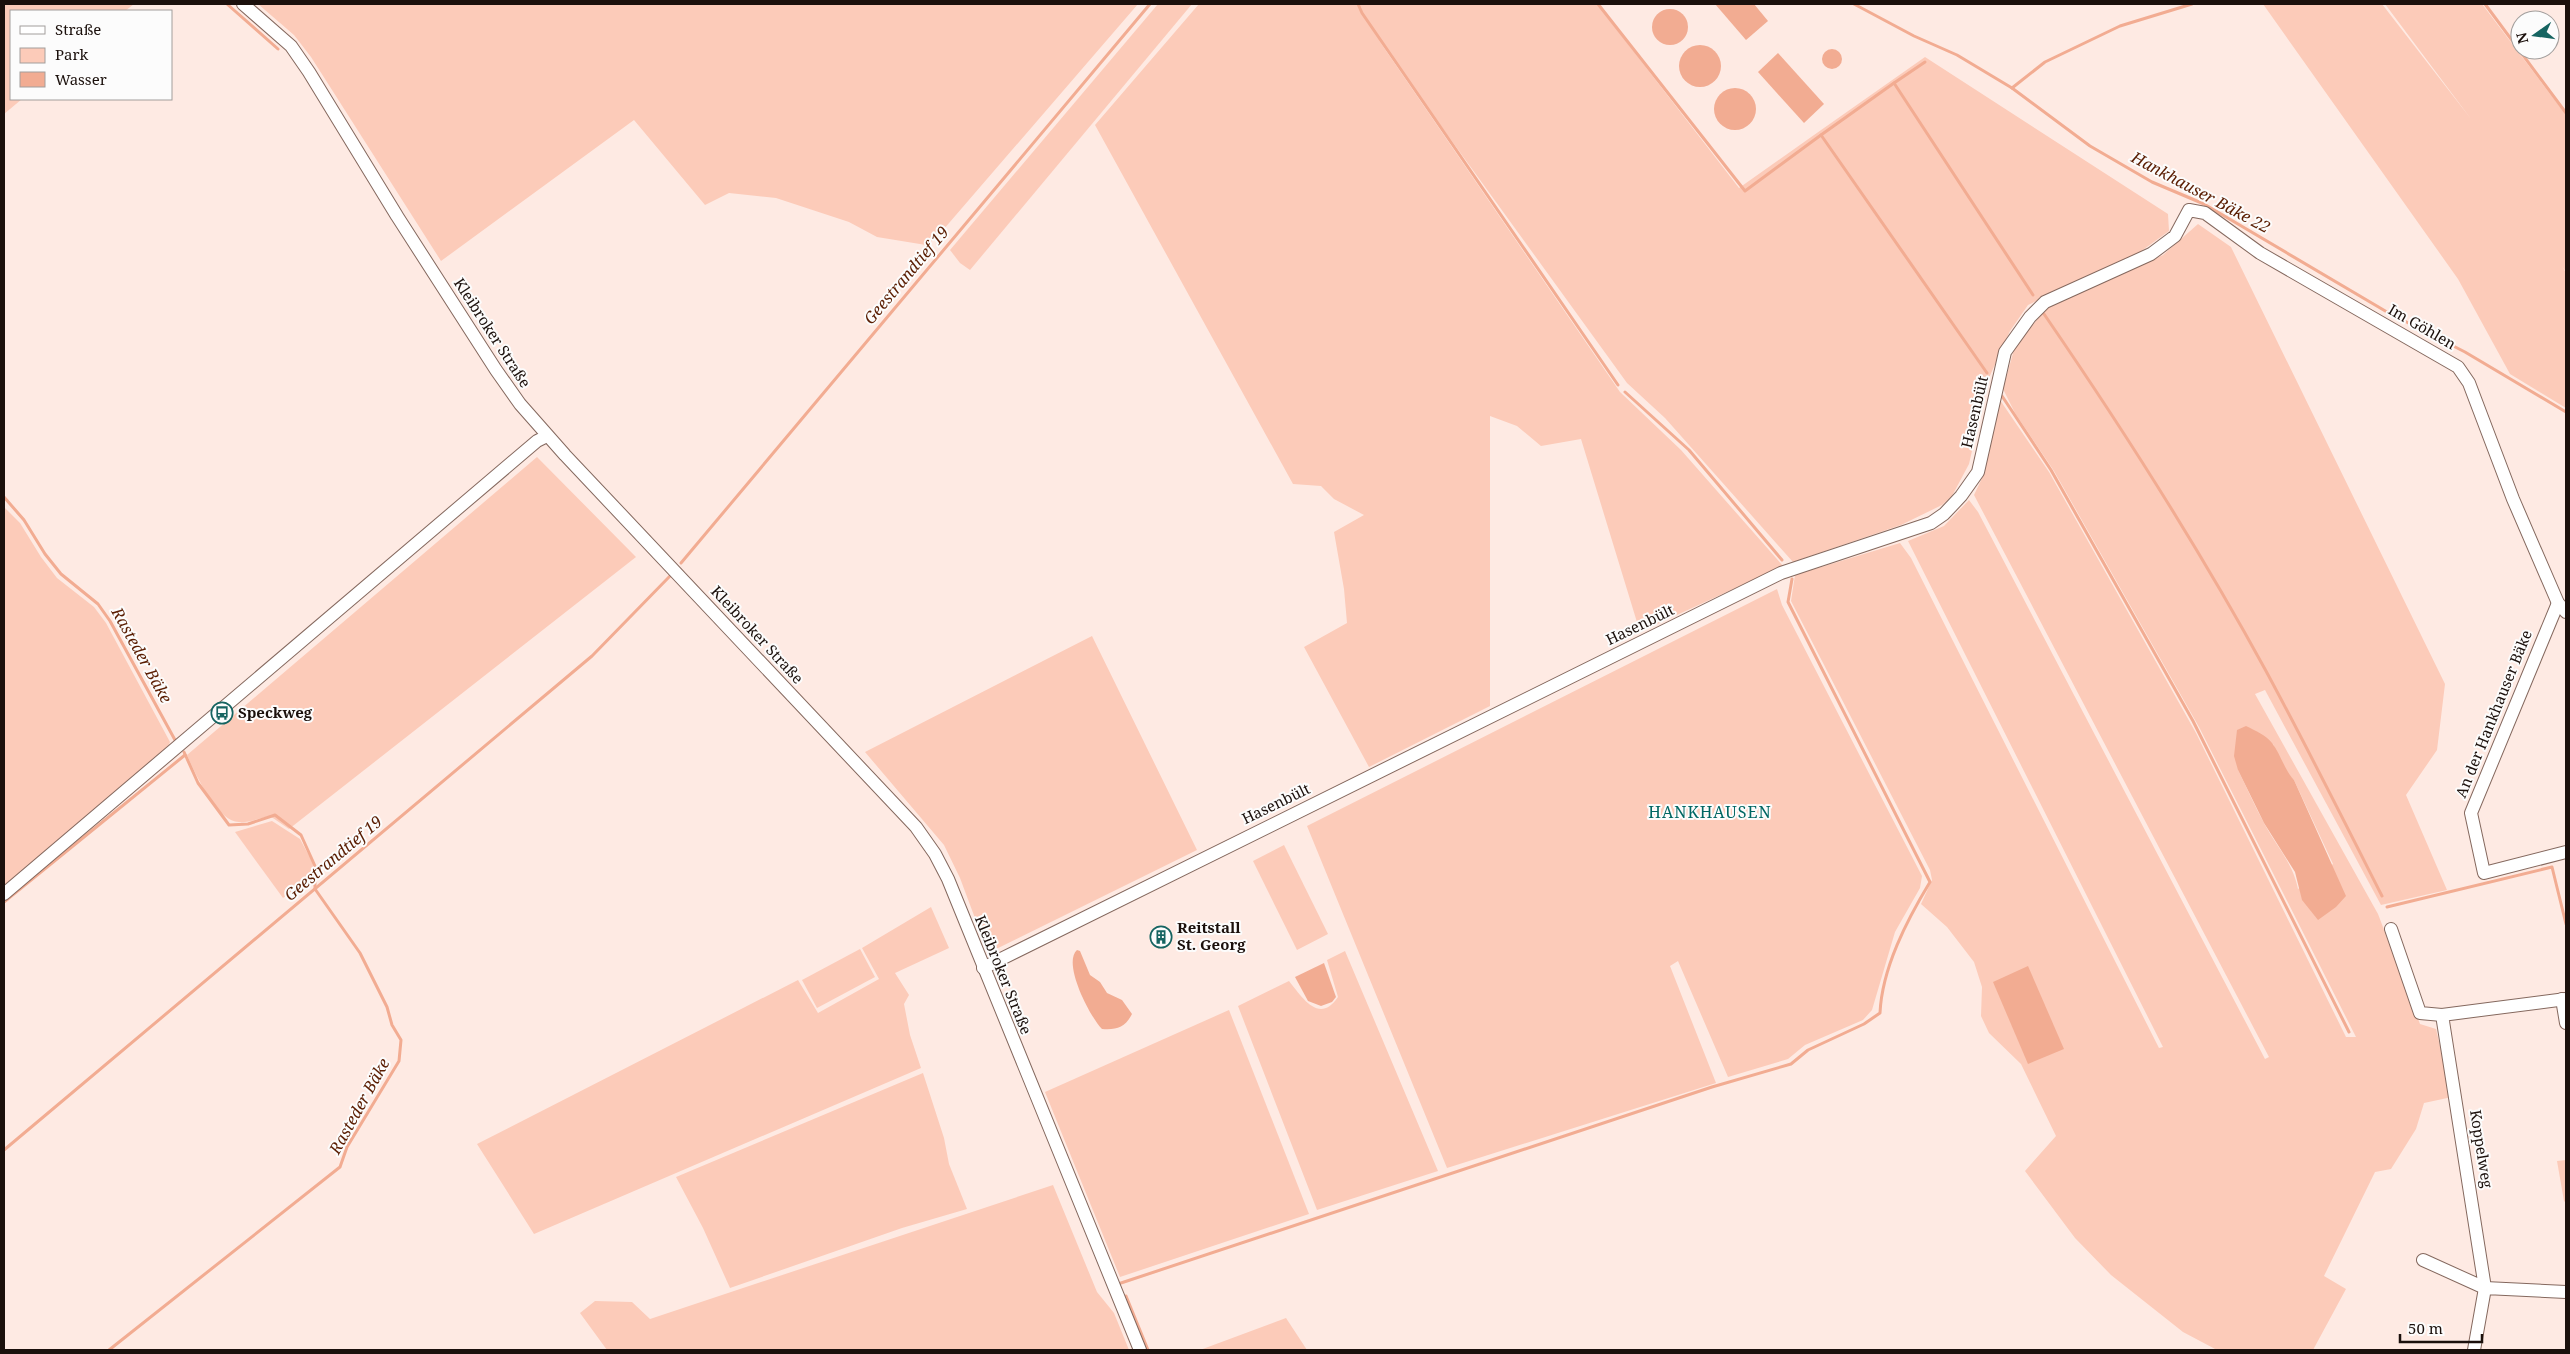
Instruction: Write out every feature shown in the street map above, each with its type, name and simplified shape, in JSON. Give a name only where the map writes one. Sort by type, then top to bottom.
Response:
[{"type":"street","name":"Kleibroker Straße","points":[[243,4],[291,46],[310,72],[397,216],[520,404],[547,436],[916,827],[935,854],[948,878],[1140,1350]]},
{"type":"street","name":"Im Göhlen","points":[[2189,210],[2205,213],[2260,253],[2458,367],[2469,383],[2513,499],[2562,607]]},
{"type":"street","name":"Hasenbült","points":[[983,968],[1781,573],[1930,523],[1944,514],[1961,496],[1978,472],[2005,352],[2030,317],[2045,302],[2151,254],[2175,236],[2189,210]]},
{"type":"street","points":[[4,894],[530,448],[547,436]]},
{"type":"street","name":"An der Hankhauser Bäke","points":[[2562,607],[2471,813],[2484,873],[2566,852]]},
{"type":"street","points":[[2391,929],[2420,1013],[2442,1015],[2564,999],[2566,1023]]},
{"type":"street","name":"Koppelweg","points":[[2442,1015],[2485,1288],[2474,1350]]},
{"type":"street","points":[[2423,1260],[2485,1288],[2566,1292]]},
{"type":"green space","points":[[4,4],[134,4],[126,10],[10,10],[10,100],[21,100],[4,114]]},
{"type":"green space","points":[[258,4],[1138,4],[937,237],[926,245],[877,237],[849,222],[776,198],[729,193],[705,205],[634,120],[441,261],[311,57],[294,35]]},
{"type":"green space","points":[[1158,4],[1192,4],[970,270],[960,263],[950,250]]},
{"type":"green space","points":[[1199,4],[1597,4],[1739,188],[1925,57],[2168,214],[2169,231],[2140,252],[2028,305],[2010,331],[1988,380],[1969,464],[1952,496],[1942,505],[1901,525],[1793,562],[1665,418],[1627,383],[1378,39],[1620,392],[1681,450],[1783,566],[1640,632],[1581,439],[1541,446],[1517,426],[1490,416],[1490,706],[1369,767],[1304,647],[1347,623],[1344,589],[1334,532],[1364,515],[1334,499],[1321,486],[1293,484],[1095,125]]},
{"type":"green space","points":[[2263,4],[2382,4],[2471,119],[2385,4],[2482,4],[2510,41],[2510,60],[2524,60],[2566,115],[2566,272],[2562,266],[2566,273],[2566,408],[2510,374],[2458,279]]},
{"type":"green space","points":[[2198,224],[2231,247],[2445,684],[2437,750],[2406,795],[2447,890],[2381,905],[2265,690],[2255,694],[2378,914],[2420,1024],[2436,1029],[2452,1097],[2424,1103],[2416,1129],[2391,1169],[2375,1172],[2324,1276],[2346,1289],[2313,1350],[2217,1350],[2183,1332],[2111,1275],[2075,1238],[2025,1171],[2056,1136],[2021,1064],[1989,1033],[1981,1016],[1982,987],[1974,962],[1947,927],[1921,904],[1932,880],[1930,870],[1791,601],[1795,575],[1900,543],[1911,558],[2159,1048],[2163,1047],[1908,541],[1944,526],[1969,500],[1978,512],[2265,1059],[2269,1057],[1974,495],[1984,474],[2000,400],[2049,472],[2196,733],[2346,1037],[2356,1037],[2199,727],[2054,471],[2015,413],[2003,389],[2015,346],[2047,308],[2163,255]],"holes":[[[2273,744],[2285,771],[2294,780],[2333,864],[2298,889],[2289,863],[2265,825],[2238,770]]]},
{"type":"green space","points":[[537,457],[636,557],[289,829],[270,816],[239,822],[231,820],[223,814],[208,795],[187,755]]},
{"type":"green space","points":[[4,507],[20,523],[41,557],[57,578],[94,607],[106,623],[170,742],[166,751],[4,889]]},
{"type":"green space","points":[[1777,589],[1782,605],[1922,876],[1920,888],[1895,932],[1872,1010],[1863,1020],[1805,1045],[1788,1059],[1728,1077],[1678,961],[1670,966],[1716,1083],[1447,1168],[1307,826]]},
{"type":"green space","points":[[1092,636],[1197,850],[988,953],[960,878],[944,845],[865,752]]},
{"type":"green space","points":[[272,821],[300,839],[314,865],[305,882],[283,898],[235,832]]},
{"type":"green space","points":[[1284,845],[1328,934],[1297,950],[1253,861]]},
{"type":"green space","points":[[931,907],[949,948],[895,973],[909,995],[904,1004],[910,1035],[921,1068],[534,1234],[477,1144],[798,980],[818,1013],[879,979],[862,948]]},
{"type":"green space","points":[[860,949],[875,977],[817,1008],[802,980]]},
{"type":"green space","points":[[1345,951],[1438,1171],[1317,1210],[1238,1006],[1289,981],[1311,1006],[1324,1009],[1331,1005],[1338,997],[1327,960]]},
{"type":"green space","points":[[1229,1010],[1309,1214],[1120,1277],[1045,1092]]},
{"type":"green space","points":[[923,1073],[944,1138],[949,1164],[967,1209],[902,1228],[730,1288],[703,1228],[676,1177]]},
{"type":"green space","points":[[2566,1160],[2566,1203],[2564,1201],[2557,1161]]},
{"type":"green space","points":[[1053,1185],[1097,1292],[1114,1313],[1129,1350],[607,1350],[580,1313],[595,1301],[632,1302],[650,1319]]},
{"type":"green space","points":[[1286,1318],[1307,1350],[1200,1350]]},
{"type":"water","points":[[1715,4],[1754,4],[1768,21],[1746,40]]},
{"type":"water","points":[[1670,9],[1683,14],[1688,27],[1683,40],[1670,45],[1657,40],[1652,27],[1657,14]]},
{"type":"water","points":[[1700,45],[1715,51],[1721,66],[1715,81],[1700,87],[1685,81],[1679,66],[1685,51]]},
{"type":"water","points":[[1832,49],[1839,52],[1842,59],[1839,66],[1832,69],[1825,66],[1822,59],[1825,52]]},
{"type":"water","points":[[1778,53],[1824,104],[1804,123],[1758,72]]},
{"type":"water","points":[[1735,88],[1750,94],[1756,109],[1750,124],[1735,130],[1720,124],[1714,109],[1720,94]]},
{"type":"water","points":[[2246,726],[2260,733],[2272,743],[2294,780],[2346,896],[2336,907],[2318,920],[2302,900],[2295,872],[2264,823],[2238,770],[2234,756],[2237,730]]},
{"type":"water","points":[[1077,950],[1080,951],[1090,975],[1100,982],[1107,993],[1122,1000],[1132,1014],[1120,1027],[1102,1029],[1091,1013],[1075,978],[1073,957]]},
{"type":"water","points":[[1324,963],[1336,997],[1332,1002],[1321,1006],[1308,1001],[1295,977]]},
{"type":"water","points":[[2028,966],[2064,1049],[2028,1064],[1993,982]]},
{"type":"waterway","points":[[227,4],[278,49]]},
{"type":"waterway","name":"Geestrandtief 19","points":[[681,563],[1150,4]]},
{"type":"waterway","points":[[1358,4],[1362,13],[1618,385]]},
{"type":"waterway","points":[[1598,4],[1745,191],[1821,135]]},
{"type":"waterway","name":"Hankhauser Bäke 22","points":[[1854,4],[1914,36],[1957,55],[2012,88],[2090,146],[2152,182],[2204,204],[2387,312],[2465,352],[2566,412]]},
{"type":"waterway","points":[[2012,88],[2045,62],[2120,26],[2192,4]]},
{"type":"waterway","points":[[2485,4],[2566,113]]},
{"type":"waterway","points":[[1925,62],[1894,83],[2033,295]]},
{"type":"waterway","points":[[1894,83],[1821,135],[1987,373]]},
{"type":"waterway","points":[[2044,314],[2103,401],[2214,580],[2281,699],[2382,896]]},
{"type":"waterway","points":[[1625,392],[1689,450],[1782,560]]},
{"type":"waterway","points":[[2002,396],[2051,470],[2193,721],[2349,1032]]},
{"type":"waterway","name":"Rasteder Bäke","points":[[4,497],[24,520],[45,554],[61,574],[98,604],[110,621],[175,740]]},
{"type":"waterway","name":"Geestrandtief 19","points":[[4,1150],[592,656],[670,576]]},
{"type":"waterway","points":[[1121,1283],[1712,1087],[1791,1064],[1808,1050],[1864,1024],[1880,1013],[1885,979],[1897,945],[1930,882],[1788,602],[1792,579]]},
{"type":"waterway","name":"Rasteder Bäke","points":[[109,1350],[340,1167],[347,1147],[399,1061],[401,1040],[392,1025],[387,1007],[360,953],[315,889],[315,866],[301,835],[275,815],[248,824],[229,825],[198,783],[184,752]]},
{"type":"waterway","points":[[4,902],[185,755]]},
{"type":"waterway","points":[[2387,907],[2552,867],[2566,924]]},
{"type":"waterway","points":[[1126,1296],[1148,1350]]},
{"type":"place","name":"Speckweg","points":[[222,713]]},
{"type":"place","name":"Reitstall St. Georg","points":[[1161,937]]},
{"type":"district","name":"HANKHAUSEN","points":[[1710,812]]}]
